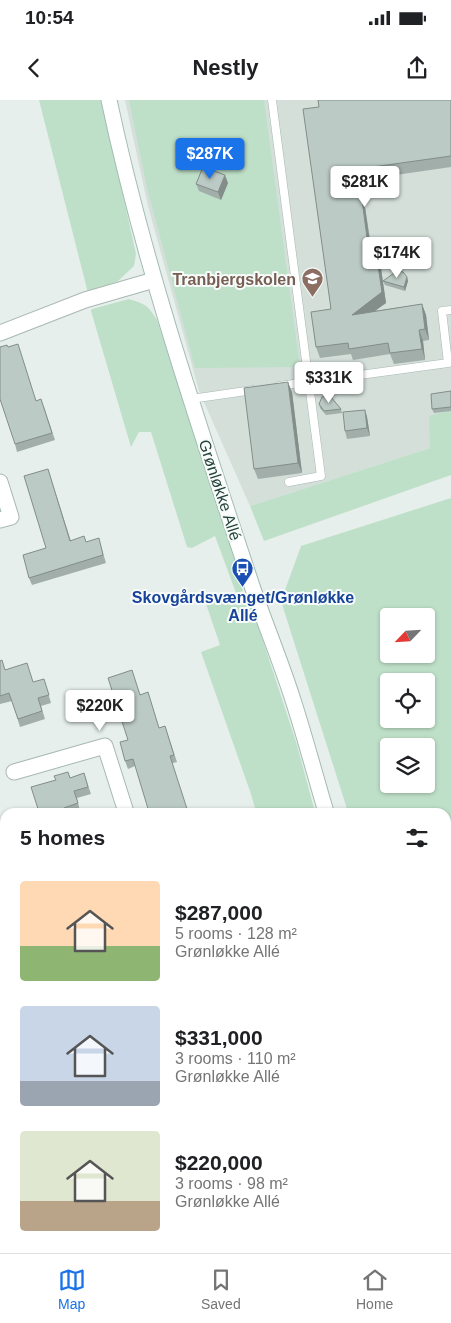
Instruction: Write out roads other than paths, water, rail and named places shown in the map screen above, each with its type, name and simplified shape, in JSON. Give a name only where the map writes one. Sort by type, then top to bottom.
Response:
[{"type":"street","name":"Grønløkke Allé","points":[[109,100],[123,164],[154,280],[190,399],[251,584],[293,700],[325,808]]},
{"type":"street","points":[[0,333],[85,300],[154,280]]},
{"type":"street","points":[[0,482],[11,517],[0,520]]},
{"type":"street","points":[[14,772],[105,746],[125,808]]},
{"type":"lane","points":[[272,100],[321,476],[289,482]]},
{"type":"lane","points":[[273,387],[448,362],[442,311],[451,310]]},
{"type":"lane","points":[[190,399],[264,388]]},
{"type":"place","name":"Tranbjergskolen","points":[[312,298]]},
{"type":"place","name":"Skovgårdsvænget/Grønløkke Allé","points":[[243,587]]}]
